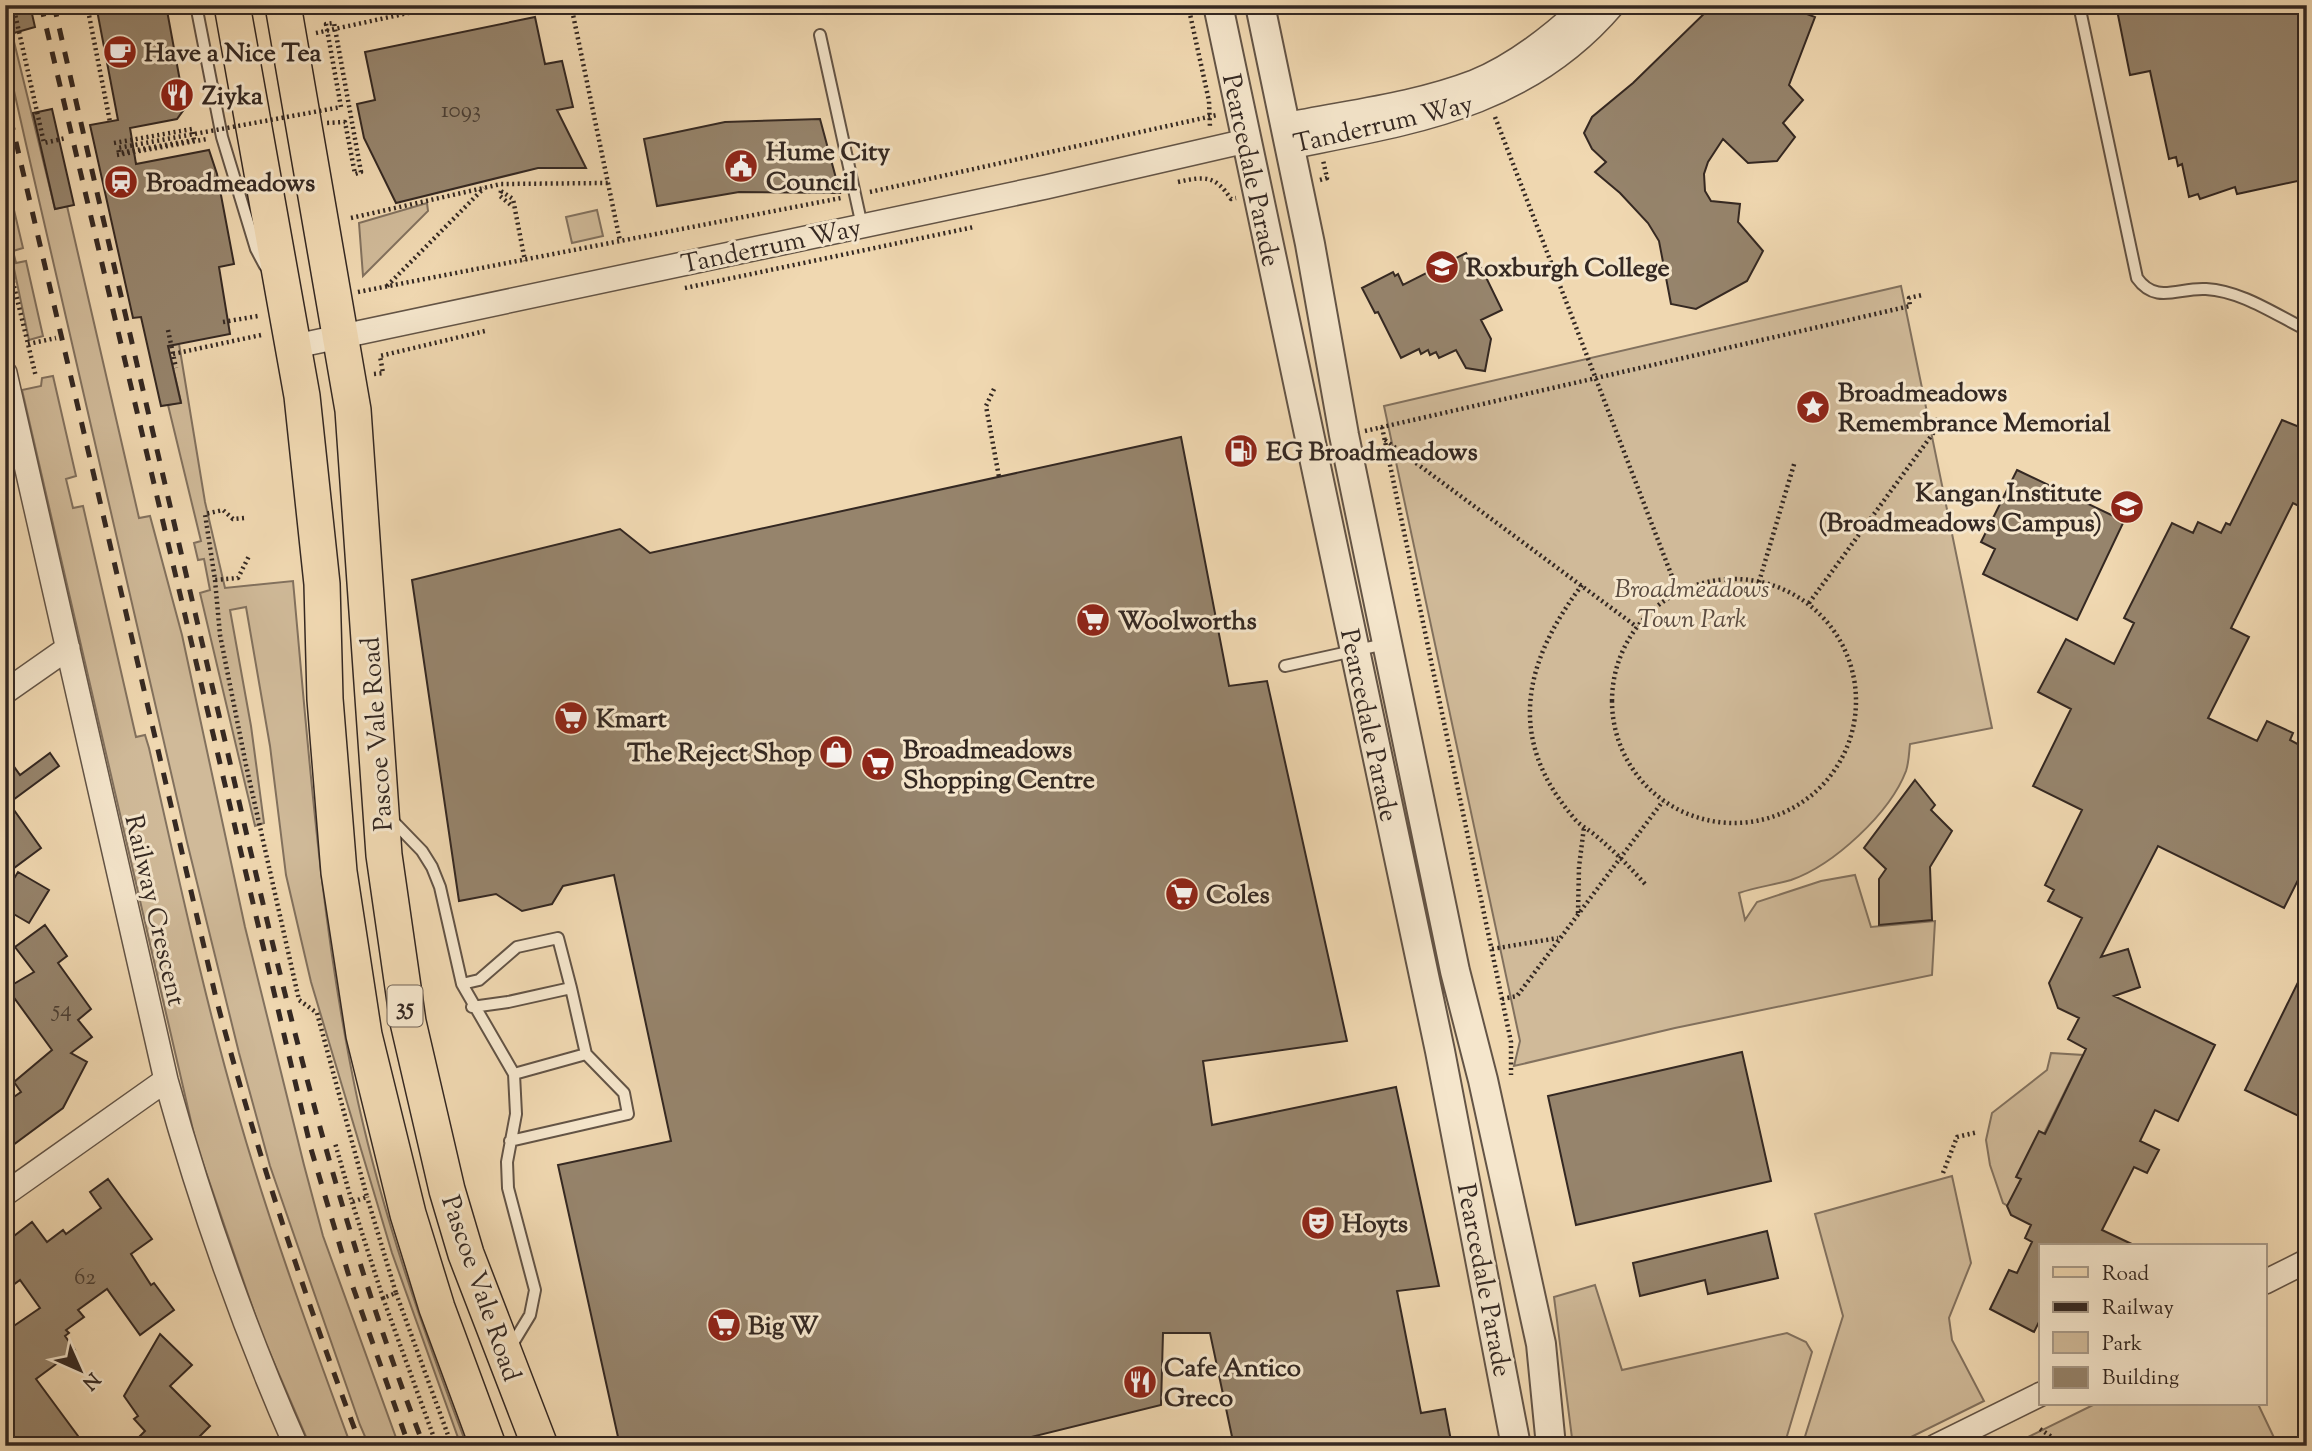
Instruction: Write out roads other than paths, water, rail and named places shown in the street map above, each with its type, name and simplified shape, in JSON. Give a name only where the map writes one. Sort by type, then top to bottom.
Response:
[{"type":"main road","name":"Pascoe Vale Road","points":[[232,5],[273,310],[296,346],[341,548],[380,809],[394,940],[413,1046],[451,1203],[503,1357],[540,1446]]},
{"type":"main road","name":"Pascoe Vale Road","points":[[283,5],[353,410],[341,548],[339,872],[364,1035],[408,1214],[488,1446]]},
{"type":"street","name":"Pearcedale Parade","points":[[1218,5],[1440,1052],[1516,1446]]},
{"type":"street","name":"Pearcedale Parade","points":[[1260,5],[1298,185],[1344,435],[1390,643],[1455,971],[1483,1080],[1541,1344],[1551,1446]]},
{"type":"street","name":"Tanderrum Way","points":[[296,346],[1246,141],[1287,136],[1477,81],[1533,49],[1585,5]]},
{"type":"street","name":"Tanderrum Way","points":[[1287,136],[1319,141],[1420,120],[1485,100],[1544,66],[1572,46],[1613,5]]},
{"type":"street","name":"Railway Crescent","points":[[5,373],[166,1080],[196,1188],[236,1305],[296,1446]]},
{"type":"street","points":[[5,692],[68,648]]},
{"type":"street","points":[[5,1194],[166,1080]]},
{"type":"street","points":[[2266,1282],[2307,1261]]},
{"type":"street","points":[[1936,1446],[2039,1395]]},
{"type":"lane","points":[[196,5],[222,137],[273,310]]},
{"type":"lane","points":[[2079,5],[2137,278],[2147,291],[2160,293],[2205,289],[2226,292],[2307,330]]},
{"type":"lane","points":[[820,35],[862,226]]},
{"type":"lane","points":[[1285,666],[1390,643]]},
{"type":"lane","points":[[380,809],[412,841],[432,867],[440,887],[462,984],[472,1007],[506,1057],[514,1074],[516,1114],[510,1141],[508,1188],[535,1290],[530,1315],[503,1357]]},
{"type":"lane","points":[[462,984],[479,980],[517,947],[558,938],[586,1054],[624,1093],[628,1114],[510,1141]]},
{"type":"lane","points":[[472,1007],[508,1003],[571,988]]},
{"type":"lane","points":[[514,1074],[586,1054]]},
{"type":"railway","points":[[41,5],[311,1149],[348,1273],[409,1446]]},
{"type":"railway","points":[[54,5],[289,1008],[336,1185],[363,1273],[424,1446]]},
{"type":"railway","points":[[5,95],[216,998],[282,1224],[361,1446]]},
{"type":"place","name":"Have a Nice Tea","points":[[120,52]]},
{"type":"place","name":"Ziyka","points":[[177,95]]},
{"type":"place","name":"Hume City Council","points":[[741,166]]},
{"type":"place","name":"Broadmeadows","points":[[121,182]]},
{"type":"place","name":"Roxburgh College","points":[[1442,267]]},
{"type":"place","name":"Broadmeadows Remembrance Memorial","points":[[1813,407]]},
{"type":"place","name":"EG Broadmeadows","points":[[1241,451]]},
{"type":"place","name":"Kangan Institute (Broadmeadows Campus)","points":[[2127,507]]},
{"type":"place","name":"Woolworths","points":[[1093,620]]},
{"type":"place","name":"Kmart","points":[[571,718]]},
{"type":"place","name":"The Reject Shop","points":[[836,752]]},
{"type":"place","name":"Broadmeadows Shopping Centre","points":[[878,764]]},
{"type":"place","name":"Coles","points":[[1182,894]]},
{"type":"place","name":"Hoyts","points":[[1318,1223]]},
{"type":"place","name":"Big W","points":[[724,1325]]},
{"type":"place","name":"Cafe Antico Greco","points":[[1140,1382]]},
{"type":"park label","name":"Broadmeadows Town Park","points":[[1692,603]]}]
